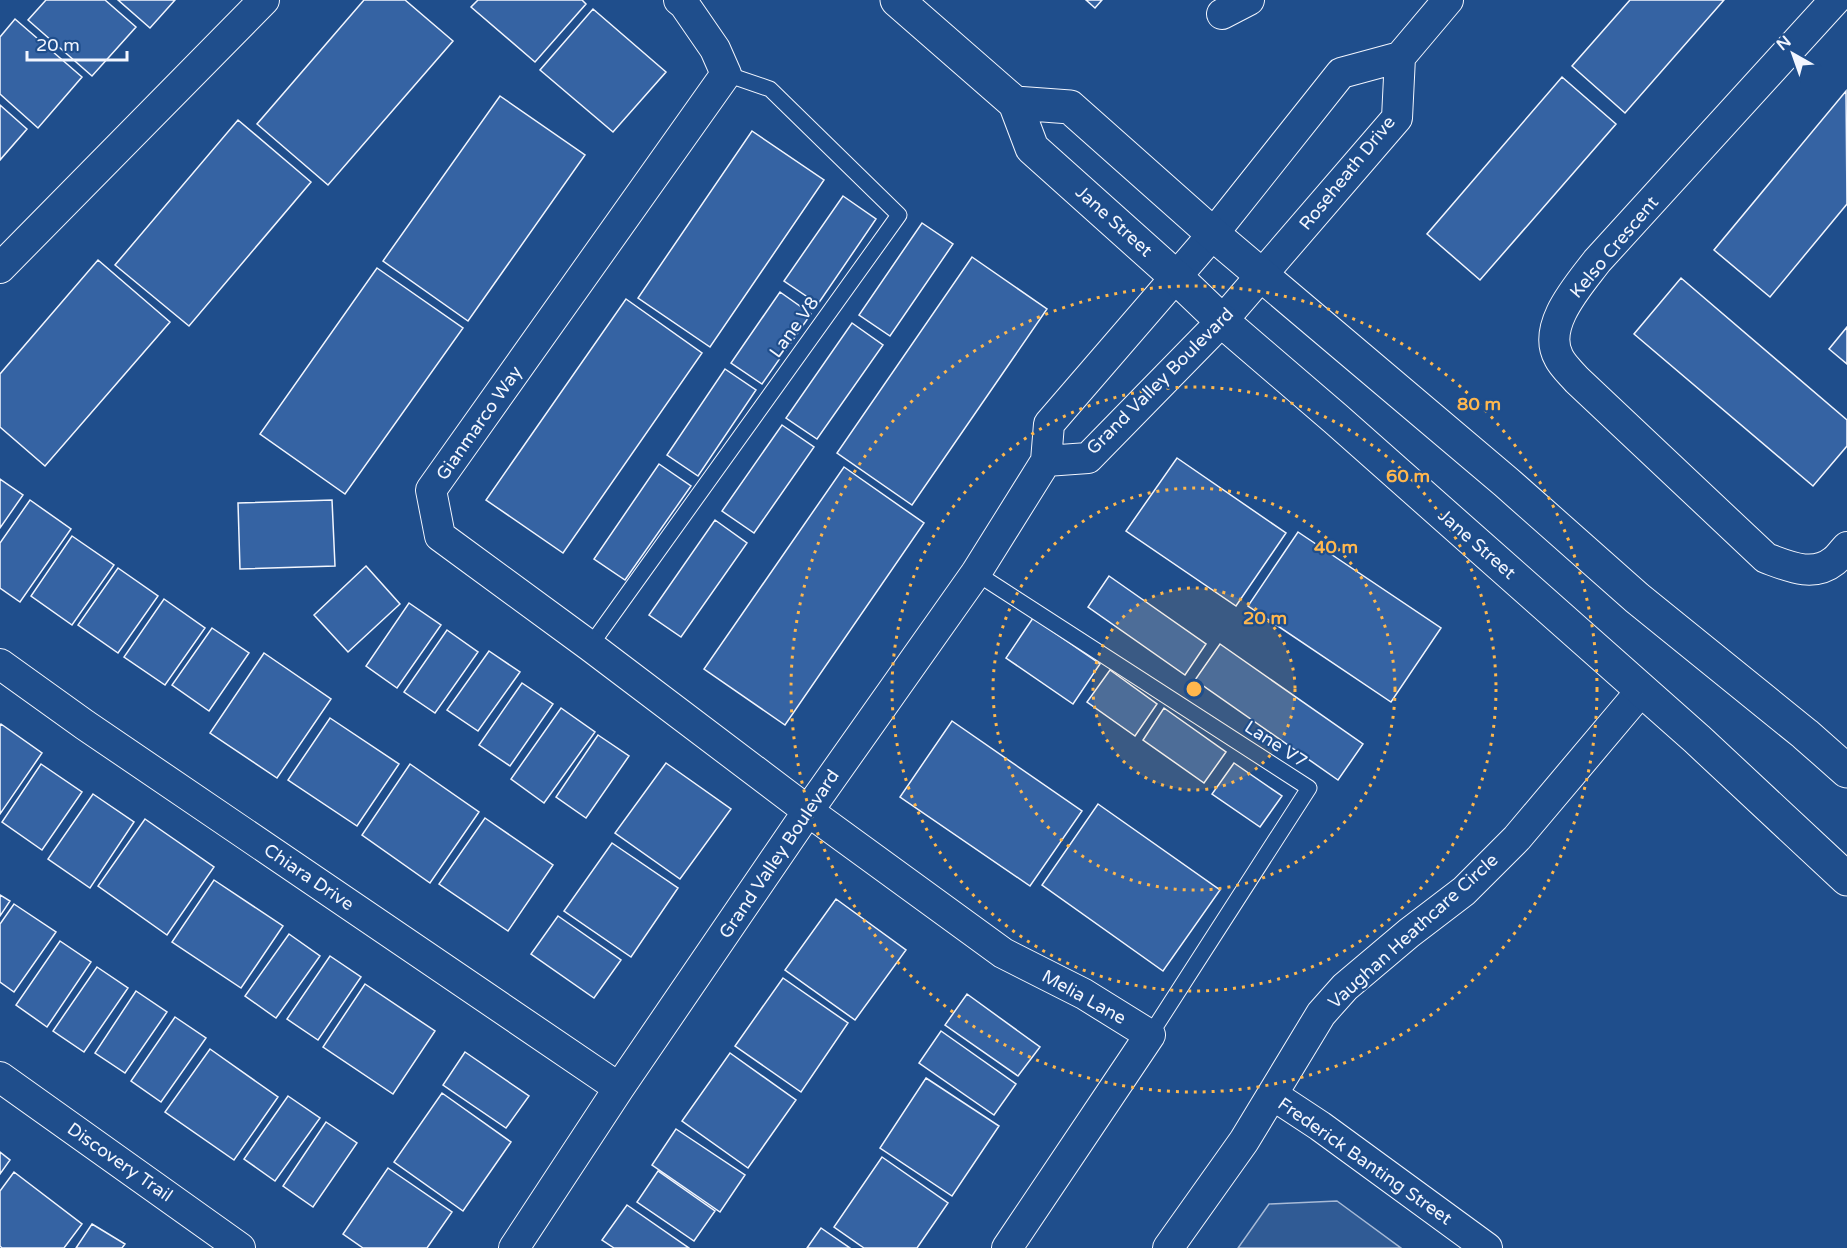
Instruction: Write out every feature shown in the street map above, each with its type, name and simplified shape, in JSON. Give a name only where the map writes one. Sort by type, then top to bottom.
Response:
[{"type":"main road","name":"Jane Street","points":[[897,0],[1015,103],[1032,147],[1222,321],[1601,652],[1847,879]]},
{"type":"main road","points":[[1015,103],[1070,107],[1213,234],[1488,467],[1637,598],[1805,734],[1847,771]]},
{"type":"street","points":[[0,268],[264,0]]},
{"type":"street","points":[[679,0],[716,49],[726,74]]},
{"type":"street","points":[[1222,14],[1249,0]]},
{"type":"street","points":[[1213,234],[1341,73],[1400,57],[1448,0]]},
{"type":"street","name":"Kelso Crescent","points":[[1836,0],[1597,261],[1563,307],[1553,335],[1558,357],[1577,381],[1766,558],[1794,568],[1815,570],[1834,561],[1847,546]]},
{"type":"street","name":"Roseheath Drive","points":[[1261,275],[1397,118],[1400,57]]},
{"type":"street","name":"Gianmarco Way","points":[[726,74],[431,490],[440,536],[808,811]]},
{"type":"street","name":"Grand Valley Boulevard","points":[[514,1248],[808,811],[976,573],[1046,461],[1049,424],[1213,234]]},
{"type":"street","name":"Grand Valley Boulevard","points":[[1046,461],[1088,458],[1222,321],[1261,275]]},
{"type":"street","name":"Chiara Drive","points":[[0,664],[95,732],[620,1088]]},
{"type":"street","name":"Vaughan Heathcare Circle","points":[[1168,1248],[1244,1141],[1321,1014],[1345,987],[1409,933],[1464,891],[1517,837],[1641,691]]},
{"type":"street","name":"Melia Lane","points":[[808,811],[1003,953],[1084,994],[1150,1035]]},
{"type":"street","points":[[1007,1248],[1150,1035]]},
{"type":"street","name":"Discovery Trail","points":[[0,1077],[240,1248]]},
{"type":"street","name":"Frederick Banting Street","points":[[1273,1095],[1320,1126],[1487,1248]]},
{"type":"lane","name":"Lane V8","points":[[590,646],[899,215],[770,89],[726,74]]},
{"type":"lane","name":"Lane V7","points":[[976,573],[1309,788],[1150,1035]]},
{"type":"shaded area","points":[[1337,1201],[1401,1248],[1238,1248],[1269,1204]]},
{"type":"building","points":[[46,0],[105,0],[136,27],[92,76],[28,20]]},
{"type":"building","points":[[118,0],[175,0],[150,28]]},
{"type":"building","points":[[364,0],[405,0],[453,41],[328,185],[257,124]]},
{"type":"building","points":[[478,0],[582,0],[586,4],[535,62],[471,7]]},
{"type":"building","points":[[1086,0],[1102,0],[1095,8]]},
{"type":"building","points":[[1630,0],[1724,0],[1625,113],[1572,66]]},
{"type":"building","points":[[593,9],[666,72],[613,132],[540,70]]},
{"type":"building","points":[[15,19],[82,77],[38,128],[0,94],[0,37]]},
{"type":"building","points":[[1562,77],[1616,124],[1480,280],[1427,234]]},
{"type":"building","points":[[1846,91],[1847,204],[1770,297],[1714,250]]},
{"type":"building","points":[[500,96],[585,155],[468,321],[383,261]]},
{"type":"building","points":[[0,105],[27,129],[0,160]]},
{"type":"building","points":[[238,120],[311,182],[189,326],[115,265]]},
{"type":"building","points":[[752,131],[824,180],[710,347],[638,298]]},
{"type":"building","points":[[843,196],[876,219],[818,304],[784,281]]},
{"type":"building","points":[[922,223],[953,244],[890,336],[859,315]]},
{"type":"building","points":[[972,257],[1047,309],[912,505],[837,453]]},
{"type":"building","points":[[98,260],[170,322],[45,466],[0,427],[0,374]]},
{"type":"building","points":[[377,268],[463,328],[345,494],[260,434]]},
{"type":"building","points":[[1681,278],[1847,420],[1847,446],[1813,486],[1634,334]]},
{"type":"building","points":[[780,292],[811,314],[762,384],[731,363]]},
{"type":"building","points":[[626,299],[702,353],[563,553],[486,500]]},
{"type":"building","points":[[852,323],[883,345],[817,439],[786,418]]},
{"type":"building","points":[[1847,327],[1847,364],[1829,349]]},
{"type":"building","points":[[725,369],[756,390],[698,476],[667,455]]},
{"type":"building","points":[[782,425],[814,447],[754,533],[722,511]]},
{"type":"building","points":[[1177,458],[1286,533],[1236,606],[1126,531]]},
{"type":"building","points":[[659,464],[691,486],[625,580],[594,559]]},
{"type":"building","points":[[844,467],[924,523],[785,725],[704,669]]},
{"type":"building","points":[[0,479],[23,495],[0,528]]},
{"type":"building","points":[[30,500],[71,529],[20,602],[0,588],[0,543]]},
{"type":"building","points":[[332,500],[335,566],[240,569],[238,503]]},
{"type":"building","points":[[715,520],[747,543],[681,637],[649,615]]},
{"type":"building","points":[[1298,532],[1441,628],[1391,702],[1248,606]]},
{"type":"building","points":[[72,536],[114,565],[72,625],[31,596]]},
{"type":"building","points":[[366,566],[400,604],[348,652],[314,615]]},
{"type":"building","points":[[118,568],[158,596],[118,653],[78,625]]},
{"type":"building","points":[[1109,576],[1206,644],[1185,675],[1088,607]]},
{"type":"building","points":[[164,599],[205,628],[165,685],[124,657]]},
{"type":"building","points":[[409,603],[441,625],[397,688],[366,666]]},
{"type":"building","points":[[1033,618],[1100,664],[1073,704],[1006,658]]},
{"type":"building","points":[[212,628],[249,653],[209,711],[172,685]]},
{"type":"building","points":[[447,630],[478,652],[435,713],[404,692]]},
{"type":"building","points":[[1220,644],[1363,744],[1338,780],[1195,680]]},
{"type":"building","points":[[489,651],[520,672],[478,731],[447,710]]},
{"type":"building","points":[[264,653],[331,699],[277,778],[210,733]]},
{"type":"building","points":[[1110,670],[1157,704],[1135,736],[1087,702]]},
{"type":"building","points":[[522,683],[553,704],[510,766],[479,745]]},
{"type":"building","points":[[561,708],[595,732],[544,803],[511,779]]},
{"type":"building","points":[[1164,708],[1226,752],[1204,783],[1143,740]]},
{"type":"building","points":[[330,718],[399,764],[357,826],[288,780]]},
{"type":"building","points":[[952,721],[1082,811],[1030,886],[900,797]]},
{"type":"building","points":[[1,724],[42,753],[0,814],[0,726]]},
{"type":"building","points":[[598,735],[629,756],[586,818],[556,797]]},
{"type":"building","points":[[666,763],[731,809],[680,879],[615,833]]},
{"type":"building","points":[[1234,763],[1282,796],[1260,827],[1212,794]]},
{"type":"building","points":[[41,764],[82,792],[42,850],[2,822]]},
{"type":"building","points":[[410,764],[479,812],[430,883],[362,835]]},
{"type":"building","points":[[93,794],[134,822],[90,888],[48,859]]},
{"type":"building","points":[[1098,804],[1220,890],[1163,971],[1042,885]]},
{"type":"building","points":[[485,818],[553,865],[508,931],[439,884]]},
{"type":"building","points":[[145,819],[214,867],[167,935],[98,886]]},
{"type":"building","points":[[612,843],[678,888],[631,957],[564,911]]},
{"type":"building","points":[[214,880],[283,926],[241,988],[172,942]]},
{"type":"building","points":[[0,895],[10,901],[0,916]]},
{"type":"building","points":[[836,899],[906,950],[855,1020],[785,970]]},
{"type":"building","points":[[14,904],[56,932],[14,992],[0,982],[0,924]]},
{"type":"building","points":[[558,916],[621,960],[594,998],[531,954]]},
{"type":"building","points":[[289,934],[320,956],[276,1018],[245,996]]},
{"type":"building","points":[[60,941],[91,962],[47,1027],[16,1005]]},
{"type":"building","points":[[330,956],[361,977],[318,1040],[287,1019]]},
{"type":"building","points":[[97,967],[128,988],[84,1052],[53,1031]]},
{"type":"building","points":[[783,978],[848,1023],[801,1092],[735,1046]]},
{"type":"building","points":[[365,984],[435,1031],[393,1094],[323,1047]]},
{"type":"building","points":[[136,991],[167,1012],[125,1073],[95,1053]]},
{"type":"building","points":[[967,994],[1040,1047],[1018,1076],[945,1025]]},
{"type":"building","points":[[175,1017],[206,1038],[161,1102],[131,1081]]},
{"type":"building","points":[[941,1031],[1016,1084],[994,1115],[919,1063]]},
{"type":"building","points":[[210,1049],[278,1097],[234,1160],[165,1112]]},
{"type":"building","points":[[465,1052],[529,1096],[506,1128],[443,1085]]},
{"type":"building","points":[[730,1053],[796,1100],[748,1168],[682,1121]]},
{"type":"building","points":[[926,1078],[999,1126],[952,1196],[880,1148]]},
{"type":"building","points":[[442,1093],[511,1142],[463,1211],[394,1162]]},
{"type":"building","points":[[288,1096],[320,1118],[275,1181],[244,1159]]},
{"type":"building","points":[[326,1122],[357,1143],[313,1207],[283,1186]]},
{"type":"building","points":[[676,1129],[745,1175],[720,1212],[652,1165]]},
{"type":"building","points":[[0,1152],[10,1160],[0,1174]]},
{"type":"building","points":[[882,1157],[948,1203],[917,1248],[864,1248],[834,1227]]},
{"type":"building","points":[[388,1168],[452,1212],[427,1248],[363,1248],[343,1234]]},
{"type":"building","points":[[658,1171],[715,1211],[694,1241],[637,1202]]},
{"type":"building","points":[[14,1172],[82,1224],[64,1248],[2,1248],[0,1246],[0,1191]]},
{"type":"building","points":[[627,1205],[689,1248],[614,1248],[602,1240]]},
{"type":"building","points":[[92,1224],[125,1244],[122,1248],[76,1248]]},
{"type":"building","points":[[821,1228],[850,1248],[807,1248]]}]
